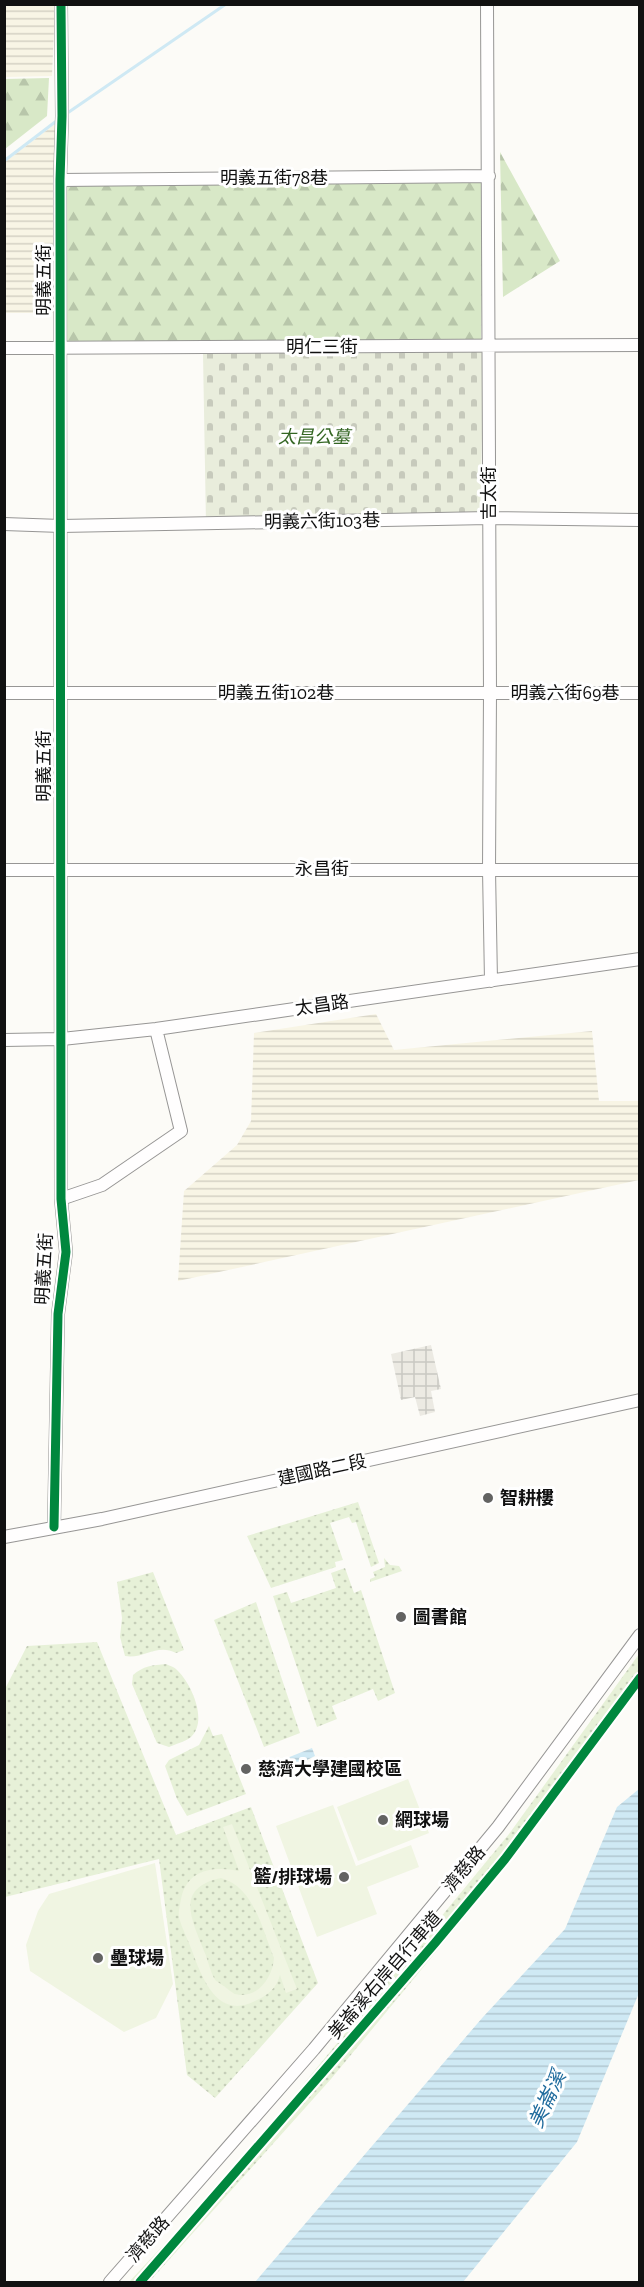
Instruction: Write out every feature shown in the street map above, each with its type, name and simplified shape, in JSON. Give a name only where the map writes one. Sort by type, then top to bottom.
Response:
[{"type":"street","name":"明義五街","points":[[54,1527],[58,1314],[66,1252],[62,1199],[60,869],[60,180],[62,116],[60,4]]},
{"type":"street","name":"吉太街","points":[[488,4],[491,981]]},
{"type":"street","name":"明義五街78巷","points":[[60,180],[489,176]]},
{"type":"street","name":"明仁三街","points":[[4,348],[639,345]]},
{"type":"street","name":"明義六街103巷","points":[[4,524],[61,526],[489,518],[639,520]]},
{"type":"street","name":"明義五街102巷","points":[[4,693],[490,692]]},
{"type":"street","name":"明義六街69巷","points":[[490,692],[639,693]]},
{"type":"street","name":"永昌街","points":[[4,870],[639,870]]},
{"type":"street","name":"太昌路","points":[[4,1040],[62,1039],[156,1029],[639,959]]},
{"type":"street","points":[[62,1199],[102,1185],[181,1131],[156,1029]]},
{"type":"street","name":"建國路二段","points":[[4,1537],[102,1519],[639,1400]]},
{"type":"street","name":"濟慈路","points":[[110,2283],[314,2049],[498,1827],[639,1635]]},
{"type":"shaded area","points":[[4,5],[55,5],[52,76],[5,77]]},
{"type":"shaded area","points":[[55,124],[56,313],[5,313],[5,162]]},
{"type":"shaded area","points":[[376,1014],[394,1050],[592,1031],[599,1101],[639,1101],[639,1180],[178,1281],[184,1191],[237,1145],[251,1121],[254,1033]]},
{"type":"shaded area","points":[[431,1345],[441,1389],[431,1391],[435,1412],[420,1416],[415,1397],[401,1400],[391,1354]]},
{"type":"green space","points":[[49,78],[47,116],[5,149],[5,79]]},
{"type":"green space","points":[[500,152],[560,261],[503,297]]},
{"type":"green space","points":[[484,180],[481,341],[64,345],[63,183],[266,184]]},
{"type":"green space","name":"太昌公墓","points":[[484,348],[480,521],[206,524],[203,354]]},
{"type":"green space","points":[[358,1502],[379,1563],[371,1567],[356,1522],[352,1523],[349,1517],[330,1523],[343,1560],[335,1562],[336,1567],[271,1588],[247,1536]]},
{"type":"green space","points":[[384,1558],[390,1565],[399,1566],[402,1571],[370,1582],[370,1579],[375,1577],[373,1572],[385,1567]]},
{"type":"green space","points":[[345,1568],[354,1593],[361,1590],[395,1693],[378,1701],[373,1689],[332,1706],[337,1719],[317,1727],[273,1596],[287,1592],[291,1603],[336,1588],[331,1573]]},
{"type":"green space","points":[[153,1572],[184,1650],[176,1653],[169,1650],[157,1650],[125,1656],[120,1637],[122,1618],[117,1582]]},
{"type":"green space","points":[[256,1602],[300,1733],[264,1747],[214,1620]]},
{"type":"green space","points":[[97,1642],[176,1835],[251,1807],[318,1983],[215,2098],[187,2075],[159,1859],[5,1897],[5,1689],[27,1646]]},
{"type":"green space","points":[[639,1654],[639,1684],[530,1828],[511,1861],[331,2079],[149,2282],[129,2282],[228,2176],[509,1834]]},
{"type":"green space","points":[[166,1664],[175,1668],[183,1677],[193,1694],[198,1713],[196,1730],[191,1737],[169,1747],[157,1743],[132,1684],[133,1675],[144,1668]]},
{"type":"green space","points":[[209,1726],[213,1736],[222,1734],[246,1794],[187,1816],[177,1799],[165,1766],[169,1760],[199,1745]]},
{"type":"green space","name":"網球場","points":[[408,1779],[429,1833],[358,1861],[337,1807]]},
{"type":"green space","name":"籃/排球場","points":[[333,1805],[356,1866],[411,1845],[419,1867],[367,1887],[377,1914],[317,1937],[276,1826]]},
{"type":"green space","points":[[232,1824],[297,1989],[286,1993],[280,1975],[274,1988],[268,1994],[241,2006],[230,2005],[220,2000],[205,1982],[179,1916],[184,1889],[195,1876],[211,1870],[239,1871],[223,1827]],"holes":[[[221,1878],[242,1890],[255,1910],[274,1958],[271,1972],[263,1985],[243,1995],[234,1993],[214,1978],[195,1928],[190,1907],[197,1889],[206,1883]]]},
{"type":"green space","name":"壘球場","points":[[155,1863],[173,1984],[156,2018],[124,2032],[30,1971],[26,1945],[38,1911],[49,1894]]},
{"type":"water","points":[[312,1748],[315,1756],[276,1774],[272,1764]]},
{"type":"water","name":"美崙溪","points":[[639,1789],[639,1993],[577,2142],[463,2282],[255,2282],[483,2017],[565,1929],[617,1807]]},
{"type":"waterway","points":[[66,114],[226,4]]},
{"type":"waterway","points":[[4,161],[59,119]]},
{"type":"cycle path","points":[[54,1527],[58,1314],[66,1252],[61,1199],[61,4]]},
{"type":"cycle path","name":"美崙溪右岸自行車道","points":[[140,2282],[435,1943],[505,1859],[640,1678]]},
{"type":"place","name":"智耕樓","points":[[488,1498]]},
{"type":"place","name":"圖書館","points":[[401,1617]]},
{"type":"place","name":"慈濟大學建國校區","points":[[246,1769]]},
{"type":"place","name":"網球場","points":[[383,1820]]},
{"type":"place","name":"籃/排球場","points":[[344,1877]]},
{"type":"place","name":"壘球場","points":[[98,1958]]}]
